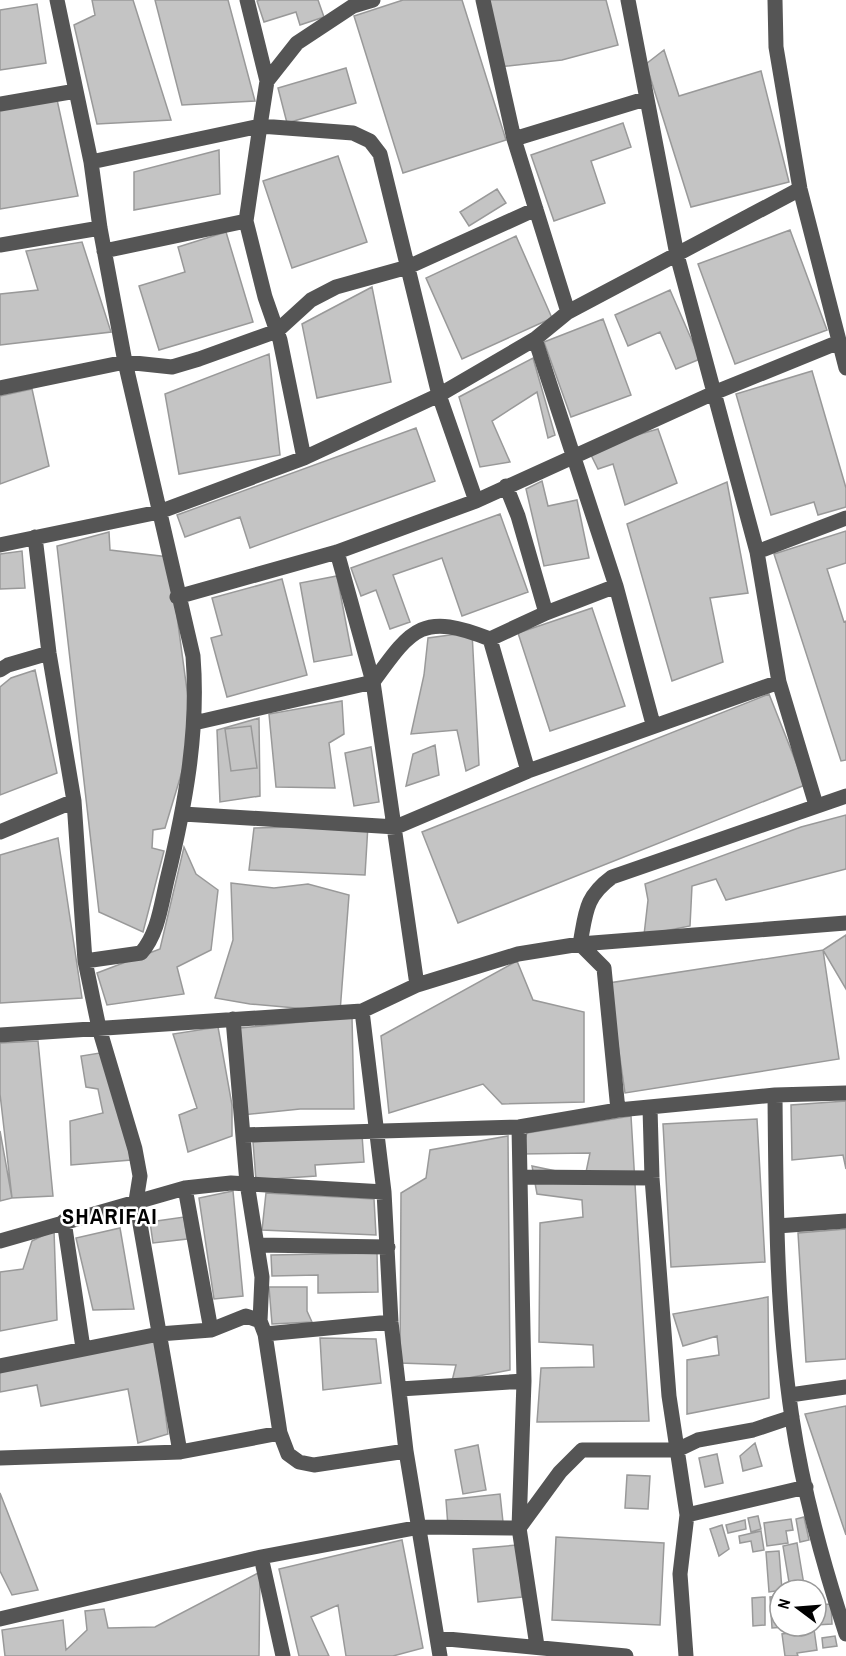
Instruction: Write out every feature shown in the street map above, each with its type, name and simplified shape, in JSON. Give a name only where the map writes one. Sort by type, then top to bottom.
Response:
[{"type":"street","points":[[57,0],[91,162],[100,228],[125,362],[177,597],[193,656],[194,723],[183,814],[149,943],[141,953],[85,961]]},
{"type":"street","points":[[246,0],[267,81],[246,221],[265,297],[277,331],[304,458]]},
{"type":"street","points":[[267,81],[297,43],[353,6],[373,0]]},
{"type":"street","points":[[483,0],[514,139],[568,312]]},
{"type":"street","points":[[628,0],[645,99],[677,255],[716,392],[757,552],[779,682],[816,805]]},
{"type":"street","points":[[776,0],[776,47],[800,189],[846,368]]},
{"type":"street","points":[[0,104],[76,91]]},
{"type":"street","points":[[514,139],[645,99]]},
{"type":"street","points":[[91,162],[260,126],[353,133],[370,141],[380,154],[439,394],[476,501]]},
{"type":"street","points":[[0,545],[159,512],[304,458],[439,394],[536,339],[568,312],[800,189]]},
{"type":"street","points":[[0,388],[125,362],[172,367],[277,331],[311,300],[336,287],[408,267],[536,209]]},
{"type":"street","points":[[104,251],[246,221]]},
{"type":"street","points":[[0,245],[100,228]]},
{"type":"street","points":[[536,339],[616,586],[653,724]]},
{"type":"street","points":[[177,597],[337,552],[476,501],[716,392],[839,342]]},
{"type":"street","points":[[506,486],[518,516],[546,613]]},
{"type":"street","points":[[757,552],[846,518]]},
{"type":"street","points":[[35,537],[49,653],[74,801],[85,961],[99,1028],[135,1149],[140,1176],[136,1201],[180,1452]]},
{"type":"street","points":[[337,552],[373,682],[396,827],[417,985]]},
{"type":"street","points":[[194,723],[373,682],[397,649],[415,631],[435,626],[464,628],[490,639],[546,613],[616,586]]},
{"type":"street","points":[[490,639],[528,771]]},
{"type":"street","points":[[0,670],[8,665],[49,653]]},
{"type":"street","points":[[183,814],[396,827],[528,771],[653,724],[779,682]]},
{"type":"street","points":[[580,944],[588,901],[597,888],[612,877],[846,796]]},
{"type":"street","points":[[0,832],[74,801]]},
{"type":"street","points":[[0,1035],[362,1011],[417,985],[518,954],[580,944],[846,923]]},
{"type":"street","points":[[580,944],[604,968],[618,1110]]},
{"type":"street","points":[[362,1011],[384,1192],[391,1322],[406,1452],[440,1656]]},
{"type":"street","points":[[233,1019],[247,1184],[262,1277],[262,1328],[280,1433],[288,1454],[299,1462],[314,1465],[406,1452]]},
{"type":"street","points":[[243,1135],[519,1126],[618,1110],[775,1095],[846,1094]]},
{"type":"street","points":[[775,1095],[777,1226],[792,1417],[806,1487],[839,1589],[846,1634]]},
{"type":"street","points":[[650,1108],[652,1178],[669,1396],[687,1515],[680,1574],[686,1656]]},
{"type":"street","points":[[519,1126],[524,1381],[519,1528],[537,1646]]},
{"type":"street","points":[[521,1177],[652,1178]]},
{"type":"street","points":[[0,1241],[185,1188],[247,1184],[384,1192]]},
{"type":"street","points":[[185,1188],[211,1330]]},
{"type":"street","points":[[64,1221],[83,1348]]},
{"type":"street","points":[[777,1226],[846,1221]]},
{"type":"street","points":[[257,1245],[388,1247]]},
{"type":"street","points":[[0,1366],[159,1334],[211,1330],[246,1316],[262,1328],[391,1322]]},
{"type":"street","points":[[400,1389],[524,1381]]},
{"type":"street","points":[[790,1395],[846,1387]]},
{"type":"street","points":[[519,1528],[560,1472],[582,1450],[677,1450],[698,1440],[753,1430],[792,1417]]},
{"type":"street","points":[[0,1458],[180,1452],[280,1433]]},
{"type":"street","points":[[687,1515],[806,1487]]},
{"type":"street","points":[[0,1619],[261,1557],[420,1527],[519,1528]]},
{"type":"street","points":[[261,1557],[283,1656]]},
{"type":"street","points":[[437,1638],[537,1646],[559,1652],[626,1656]]},
{"type":"building","points":[[92,0],[133,0],[171,120],[97,124],[74,25],[95,15]]},
{"type":"building","points":[[155,0],[228,0],[255,101],[182,105]]},
{"type":"building","points":[[318,0],[324,17],[300,25],[296,12],[264,22],[257,1]]},
{"type":"building","points":[[403,0],[462,0],[506,140],[403,173],[354,16]]},
{"type":"building","points":[[486,0],[606,0],[618,45],[562,60],[498,67]]},
{"type":"building","points":[[37,4],[46,63],[0,70],[0,10]]},
{"type":"building","points":[[664,50],[679,96],[761,71],[789,182],[691,207],[646,64]]},
{"type":"building","points":[[346,68],[356,103],[287,123],[278,88]]},
{"type":"building","points":[[56,95],[78,196],[0,209],[0,104]]},
{"type":"building","points":[[623,123],[631,147],[591,161],[605,203],[554,221],[531,155]]},
{"type":"building","points":[[219,150],[220,194],[134,210],[134,172]]},
{"type":"building","points":[[338,156],[367,242],[292,268],[263,181]]},
{"type":"building","points":[[497,189],[506,203],[469,226],[460,212]]},
{"type":"building","points":[[790,230],[827,330],[735,364],[698,264]]},
{"type":"building","points":[[226,232],[253,322],[159,350],[139,286],[185,272],[178,247]]},
{"type":"building","points":[[516,236],[552,318],[462,359],[426,278]]},
{"type":"building","points":[[82,242],[111,332],[0,345],[0,294],[38,290],[26,251]]},
{"type":"building","points":[[372,287],[391,382],[317,398],[302,324]]},
{"type":"building","points":[[670,290],[700,359],[676,369],[660,332],[628,346],[615,315]]},
{"type":"building","points":[[603,319],[631,395],[571,417],[544,342]]},
{"type":"building","points":[[269,354],[280,455],[179,474],[165,394]]},
{"type":"building","points":[[533,358],[555,435],[548,438],[537,392],[492,421],[510,462],[480,467],[459,397]]},
{"type":"building","points":[[812,371],[846,488],[846,507],[818,515],[814,502],[771,515],[736,394]]},
{"type":"building","points":[[32,389],[49,466],[0,484],[0,396]]},
{"type":"building","points":[[416,428],[435,481],[250,548],[240,517],[185,537],[177,515]]},
{"type":"building","points":[[658,429],[677,483],[625,505],[613,464],[598,469],[588,449]]},
{"type":"building","points":[[542,481],[548,506],[577,500],[589,558],[544,566],[526,489]]},
{"type":"building","points":[[727,482],[748,593],[710,598],[723,662],[672,681],[627,524]]},
{"type":"building","points":[[500,514],[528,592],[462,616],[442,558],[393,575],[410,622],[390,629],[376,590],[361,596],[351,568]]},
{"type":"building","points":[[846,531],[846,563],[827,569],[844,622],[846,621],[846,760],[841,761],[774,554]]},
{"type":"building","points":[[109,532],[110,550],[169,557],[193,735],[165,828],[153,830],[152,848],[164,851],[143,932],[99,912],[57,546]]},
{"type":"building","points":[[22,551],[25,588],[0,589],[0,554]]},
{"type":"building","points":[[337,576],[352,655],[314,662],[300,583]]},
{"type":"building","points":[[282,579],[307,675],[227,697],[211,638],[222,635],[212,598]]},
{"type":"building","points":[[592,608],[625,706],[550,731],[518,633]]},
{"type":"building","points":[[472,632],[479,765],[466,771],[457,730],[411,734],[424,675],[428,638]]},
{"type":"building","points":[[35,670],[57,773],[0,795],[0,687],[11,678]]},
{"type":"building","points":[[769,694],[805,785],[458,923],[422,832]]},
{"type":"building","points":[[342,701],[344,734],[329,743],[335,788],[276,787],[269,714]]},
{"type":"building","points":[[259,718],[260,796],[220,802],[217,730]]},
{"type":"building","points":[[251,726],[257,768],[231,771],[225,729]]},
{"type":"building","points":[[435,745],[439,775],[406,786],[413,754]]},
{"type":"building","points":[[371,747],[379,802],[354,806],[345,753]]},
{"type":"building","points":[[846,815],[846,869],[726,900],[716,879],[692,886],[690,926],[644,935],[648,900],[645,884],[801,827]]},
{"type":"building","points":[[368,825],[365,875],[249,870],[254,828]]},
{"type":"building","points":[[58,838],[82,998],[0,1003],[0,855]]},
{"type":"building","points":[[184,847],[196,874],[218,890],[211,950],[177,967],[184,994],[107,1005],[97,973],[160,949]]},
{"type":"building","points":[[231,883],[274,888],[308,884],[349,895],[340,1012],[250,1004],[215,998],[233,940]]},
{"type":"building","points":[[846,935],[846,989],[823,950]]},
{"type":"building","points":[[823,950],[839,1059],[625,1093],[609,983]]},
{"type":"building","points":[[517,961],[533,1000],[584,1012],[584,1102],[502,1104],[483,1084],[389,1113],[381,1036]]},
{"type":"building","points":[[352,1017],[354,1109],[300,1109],[242,1115],[240,1028]]},
{"type":"building","points":[[218,1027],[232,1105],[232,1136],[188,1152],[179,1115],[197,1108],[173,1034]]},
{"type":"building","points":[[38,1041],[53,1196],[12,1198],[0,1094],[0,1043]]},
{"type":"building","points":[[106,1052],[131,1160],[71,1165],[70,1121],[103,1113],[98,1089],[86,1087],[81,1056]]},
{"type":"building","points":[[846,1101],[846,1169],[843,1155],[792,1160],[791,1105]]},
{"type":"building","points":[[631,1116],[649,1421],[537,1422],[541,1368],[594,1367],[593,1345],[539,1342],[540,1223],[583,1217],[582,1200],[537,1194],[532,1166],[585,1177],[590,1153],[520,1154],[527,1133]]},
{"type":"building","points":[[757,1119],[765,1262],[671,1267],[663,1124]]},
{"type":"building","points":[[0,1131],[12,1198],[0,1201]]},
{"type":"building","points":[[362,1135],[364,1162],[315,1165],[316,1176],[256,1180],[253,1142]]},
{"type":"building","points":[[508,1136],[510,1370],[452,1381],[456,1365],[400,1363],[401,1193],[426,1178],[430,1150]]},
{"type":"building","points":[[233,1191],[243,1296],[214,1299],[199,1198]]},
{"type":"building","points":[[266,1193],[374,1199],[376,1235],[262,1230]]},
{"type":"building","points":[[184,1217],[187,1239],[153,1243],[150,1222]]},
{"type":"building","points":[[120,1228],[134,1309],[93,1310],[76,1238]]},
{"type":"building","points":[[846,1229],[846,1359],[806,1362],[798,1233]]},
{"type":"building","points":[[54,1230],[57,1320],[0,1331],[0,1272],[23,1269],[32,1241]]},
{"type":"building","points":[[377,1253],[378,1292],[318,1293],[318,1275],[272,1276],[271,1255]]},
{"type":"building","points":[[269,1287],[307,1287],[307,1311],[312,1322],[272,1324]]},
{"type":"building","points":[[768,1297],[769,1398],[687,1414],[687,1360],[719,1355],[717,1336],[683,1346],[673,1314]]},
{"type":"building","points":[[320,1338],[376,1339],[381,1383],[323,1390]]},
{"type":"building","points":[[156,1339],[168,1434],[138,1443],[128,1389],[41,1406],[37,1385],[0,1392],[0,1369]]},
{"type":"building","points":[[846,1406],[846,1535],[805,1414]]},
{"type":"building","points":[[755,1443],[762,1466],[743,1471],[740,1456]]},
{"type":"building","points":[[478,1445],[486,1490],[463,1494],[455,1450]]},
{"type":"building","points":[[717,1454],[723,1483],[705,1487],[699,1458]]},
{"type":"building","points":[[627,1475],[650,1476],[648,1509],[625,1508]]},
{"type":"building","points":[[0,1493],[38,1590],[12,1595],[0,1571]]},
{"type":"building","points":[[500,1494],[503,1522],[448,1527],[446,1500]]},
{"type":"building","points":[[758,1516],[761,1529],[751,1532],[748,1518]]},
{"type":"building","points":[[804,1517],[809,1540],[800,1542],[796,1519]]},
{"type":"building","points":[[791,1519],[793,1530],[786,1531],[788,1543],[767,1546],[764,1523]]},
{"type":"building","points":[[745,1520],[746,1529],[728,1533],[726,1525]]},
{"type":"building","points":[[722,1525],[729,1549],[719,1556],[710,1529]]},
{"type":"building","points":[[761,1531],[764,1550],[753,1552],[751,1541],[740,1543],[739,1536]]},
{"type":"building","points":[[556,1537],[664,1543],[660,1625],[552,1620]]},
{"type":"building","points":[[402,1540],[423,1648],[393,1656],[346,1656],[338,1605],[311,1617],[329,1656],[299,1656],[279,1569]]},
{"type":"building","points":[[797,1543],[803,1578],[788,1578],[783,1546]]},
{"type":"building","points":[[517,1545],[522,1597],[478,1602],[473,1549]]},
{"type":"building","points":[[779,1551],[781,1578],[768,1579],[766,1552]]},
{"type":"building","points":[[260,1572],[259,1656],[5,1656],[2,1630],[63,1620],[66,1650],[87,1630],[85,1611],[104,1609],[108,1628],[155,1627]]},
{"type":"building","points":[[765,1597],[765,1625],[753,1626],[752,1598]]},
{"type":"building","points":[[828,1604],[831,1604],[832,1624],[828,1624]]},
{"type":"building","points":[[835,1636],[837,1646],[823,1648],[822,1638]]},
{"type":"building","points":[[783,1638],[815,1638],[817,1650],[797,1653],[798,1656],[785,1656]]},
{"type":"district","name":"SHARIFAI","points":[[110,1216]]}]
